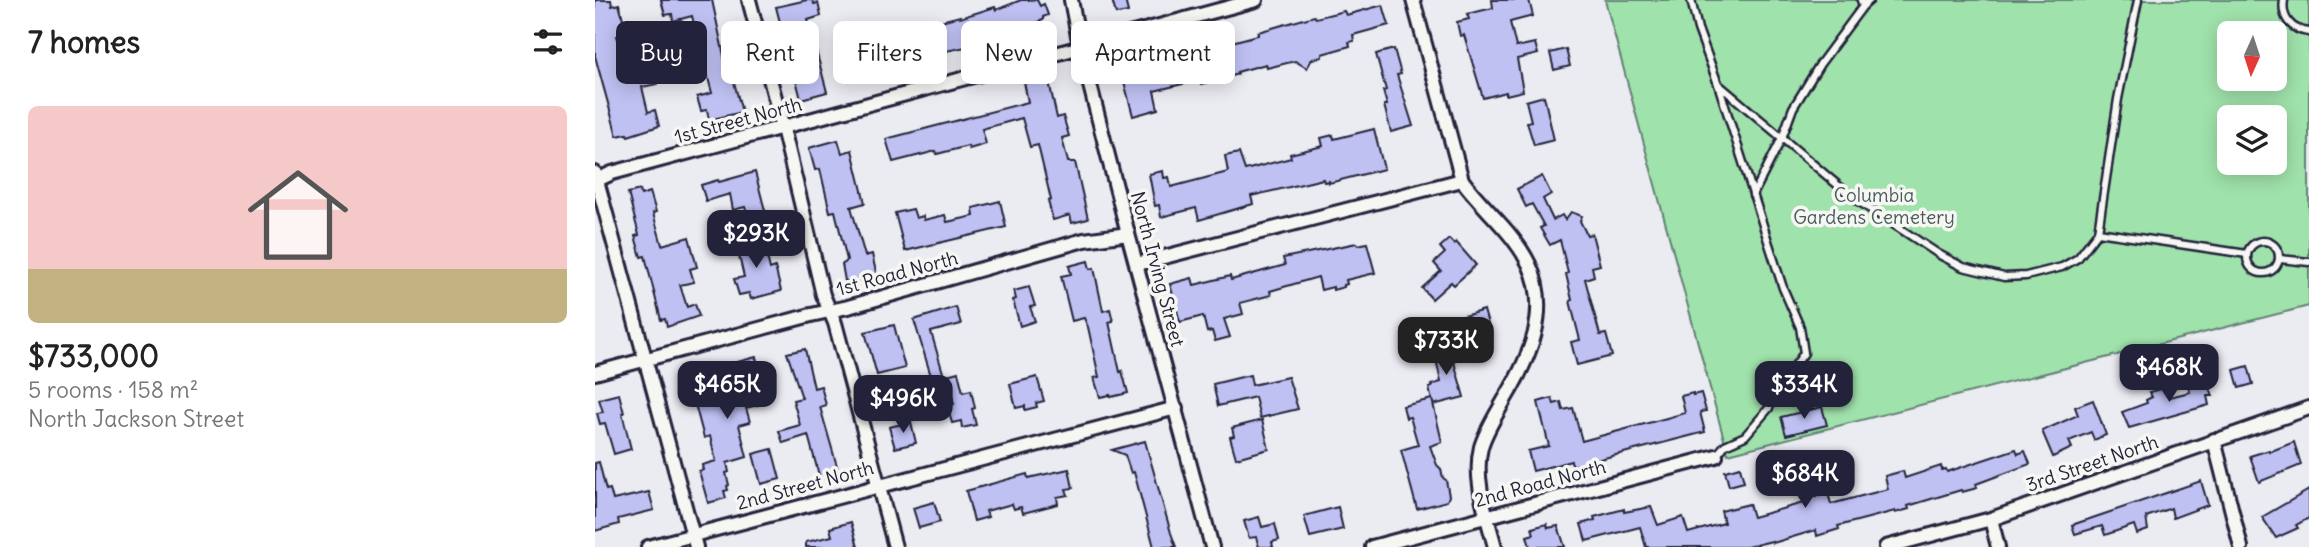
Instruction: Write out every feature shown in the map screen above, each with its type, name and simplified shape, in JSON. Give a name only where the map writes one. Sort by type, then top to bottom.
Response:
[{"type":"street","points":[[749,0],[823,295],[830,311],[895,547]]},
{"type":"street","name":"North Irving Street","points":[[1071,0],[1075,21]]},
{"type":"street","name":"1st Street North","points":[[1176,21],[1256,0]]},
{"type":"street","points":[[1413,0],[1462,180],[1476,199],[1509,232],[1528,262],[1537,286],[1539,319],[1532,347],[1520,374],[1486,432],[1481,449],[1478,471],[1495,547]]},
{"type":"street","name":"1st Street North","points":[[596,178],[1071,48]]},
{"type":"street","name":"North Irving Street","points":[[1090,84],[1212,547]]},
{"type":"street","points":[[596,178],[694,541]]},
{"type":"street","points":[[1137,264],[1462,180]]},
{"type":"street","name":"1st Road North","points":[[595,373],[1084,240],[1128,234]]},
{"type":"street","name":"2nd Street North","points":[[648,547],[694,541],[879,486],[1176,408]]},
{"type":"street","name":"3rd Street North","points":[[1886,547],[1991,519],[2309,408]]},
{"type":"street","points":[[2214,440],[2241,547]]},
{"type":"street","name":"2nd Road North","points":[[1372,547],[1716,456]]},
{"type":"street","points":[[1991,519],[1998,547]]},
{"type":"lane","points":[[1691,0],[1698,29],[1719,84],[1783,288],[1800,327],[1804,353],[1779,388],[1769,408],[1745,436],[1725,445],[1716,456]]},
{"type":"lane","points":[[1753,195],[1782,138],[1793,108],[1819,64],[1862,3],[1870,0]]},
{"type":"lane","points":[[1719,84],[1852,197],[1940,255],[1963,267],[2004,277],[2043,273],[2078,258],[2098,232],[2118,99],[2138,0]]},
{"type":"lane","points":[[2284,0],[2283,12],[2287,20],[2300,31],[2309,32]]},
{"type":"lane","points":[[2098,232],[2247,254]]},
{"type":"lane","points":[[2263,241],[2277,248],[2280,259],[2271,271],[2261,273],[2249,264],[2247,254],[2253,245],[2263,241]]},
{"type":"lane","points":[[2280,259],[2309,262]]},
{"type":"green space","name":"Columbia Gardens Cemetery","points":[[1605,0],[2309,0],[2309,306],[1728,454]]},
{"type":"building","points":[[595,0],[611,0],[612,6],[619,4],[624,21],[616,21],[616,84],[657,84],[642,87],[648,112],[655,110],[659,126],[628,136],[617,136],[595,56]]},
{"type":"building","points":[[661,0],[712,0],[721,41],[721,84],[735,84],[742,112],[709,120],[707,110],[701,111],[697,97],[712,93],[707,74],[707,21],[693,21],[692,16],[673,21],[672,14],[665,15]]},
{"type":"building","points":[[813,0],[814,4],[818,3],[821,16],[808,21],[780,21],[776,7]]},
{"type":"building","points":[[1021,0],[1037,0],[1040,6],[1044,4],[1048,15],[1041,21],[961,21],[961,48],[947,51],[947,21],[941,21],[995,7],[996,10]]},
{"type":"building","points":[[1112,0],[1125,0],[1128,12],[1116,14]]},
{"type":"building","points":[[1492,0],[1529,0],[1533,16],[1510,22],[1516,47],[1535,43],[1538,54],[1517,59],[1523,91],[1483,98],[1464,35],[1460,36],[1457,22],[1469,19],[1467,14],[1493,8]]},
{"type":"building","points":[[1383,5],[1389,25],[1353,35],[1354,41],[1349,42],[1350,46],[1312,59],[1307,68],[1295,61],[1267,68],[1266,64],[1235,75],[1235,41],[1314,16],[1316,18],[1344,11],[1346,15]]},
{"type":"building","points":[[1394,49],[1401,74],[1397,75],[1413,126],[1391,132],[1384,105],[1387,105],[1383,91],[1386,90],[1376,54]]},
{"type":"building","points":[[1566,49],[1570,66],[1554,70],[1550,53]]},
{"type":"building","points":[[819,62],[827,92],[801,99],[797,84],[819,84]]},
{"type":"building","points":[[1024,84],[1050,84],[1057,118],[1063,116],[1069,136],[1062,138],[1068,162],[1075,162],[1088,219],[1072,223],[1070,215],[1053,220],[1038,145],[1030,147],[1022,118],[982,129],[986,144],[937,154],[936,151],[893,162],[886,139],[1028,102]]},
{"type":"building","points":[[1125,84],[1183,84],[1154,91],[1158,109],[1133,116]]},
{"type":"building","points":[[1544,96],[1554,140],[1534,145],[1527,122],[1531,121],[1526,101]]},
{"type":"building","points":[[1374,129],[1384,169],[1329,183],[1323,179],[1251,196],[1253,204],[1199,220],[1196,208],[1161,217],[1159,205],[1155,206],[1149,174],[1163,171],[1164,178],[1169,177],[1171,187],[1228,172],[1225,156],[1239,153],[1245,170],[1323,146],[1321,138],[1333,135],[1334,139]]},
{"type":"building","points":[[838,140],[842,153],[852,150],[865,203],[851,207],[865,256],[872,254],[877,277],[850,283],[845,281],[842,264],[847,260],[835,211],[830,212],[820,169],[815,170],[809,148]]},
{"type":"building","points":[[755,172],[769,226],[752,231],[745,207],[733,210],[730,194],[706,201],[701,185]]},
{"type":"building","points":[[1542,176],[1551,194],[1543,199],[1553,220],[1562,215],[1565,220],[1571,212],[1582,216],[1580,221],[1587,235],[1592,234],[1600,265],[1592,267],[1594,276],[1585,279],[1600,335],[1606,334],[1612,356],[1577,365],[1571,342],[1580,340],[1570,301],[1568,273],[1560,240],[1550,245],[1540,228],[1544,226],[1532,204],[1526,207],[1517,189]]},
{"type":"building","points":[[640,190],[641,195],[650,192],[662,245],[689,237],[697,267],[690,269],[694,282],[680,285],[687,307],[695,304],[699,316],[667,327],[665,319],[661,320],[645,256],[641,257],[635,236],[639,235],[628,193]]},
{"type":"building","points":[[1000,201],[1006,227],[905,251],[895,213],[913,209],[916,218],[923,216],[924,220],[945,215],[947,222],[974,216],[973,208]]},
{"type":"building","points":[[762,236],[770,269],[775,267],[781,291],[751,299],[749,293],[739,295],[734,279],[744,277],[736,243]]},
{"type":"building","points":[[1449,239],[1454,244],[1456,242],[1476,265],[1454,285],[1451,282],[1432,299],[1422,288],[1441,271],[1434,263],[1445,253],[1440,247]]},
{"type":"building","points":[[1367,243],[1375,273],[1346,280],[1344,287],[1333,290],[1333,287],[1321,290],[1318,277],[1270,291],[1271,295],[1240,303],[1243,314],[1224,319],[1230,337],[1215,341],[1212,331],[1207,332],[1203,316],[1180,322],[1170,284],[1192,278],[1194,285],[1230,276],[1231,280],[1285,265],[1283,258]]},
{"type":"building","points":[[1088,261],[1090,269],[1094,268],[1103,311],[1110,309],[1113,321],[1109,322],[1120,372],[1122,371],[1128,393],[1111,397],[1100,397],[1094,378],[1099,377],[1088,327],[1084,318],[1072,321],[1061,276],[1071,274],[1069,266]]},
{"type":"building","points":[[1029,287],[1035,306],[1030,307],[1035,321],[1020,326],[1013,300],[1016,299],[1014,291]]},
{"type":"building","points":[[956,307],[961,324],[931,332],[946,383],[934,386],[914,320]]},
{"type":"building","points":[[1484,310],[1491,335],[1459,344],[1454,324],[1463,322],[1464,316]]},
{"type":"building","points":[[894,325],[905,368],[877,375],[865,332]]},
{"type":"building","points":[[1448,341],[1464,397],[1433,405],[1429,388],[1441,382],[1433,345]]},
{"type":"building","points":[[805,349],[814,388],[821,386],[826,405],[820,407],[839,473],[820,479],[808,435],[783,443],[779,431],[800,425],[793,400],[802,398],[787,353]]},
{"type":"building","points":[[756,357],[761,375],[767,374],[773,395],[757,399],[758,405],[746,408],[750,422],[739,425],[747,457],[727,463],[729,485],[728,490],[724,491],[726,498],[708,503],[699,471],[703,470],[702,465],[716,461],[710,436],[704,438],[691,381],[706,377],[713,396],[737,389],[730,364]]},
{"type":"building","points":[[2248,366],[2253,384],[2239,388],[2234,370]]},
{"type":"building","points":[[958,372],[963,392],[971,390],[975,408],[972,409],[976,425],[962,428],[961,421],[952,423],[947,406],[954,404],[947,375]]},
{"type":"building","points":[[1250,375],[1252,385],[1288,377],[1298,409],[1260,418],[1255,397],[1218,406],[1213,384]]},
{"type":"building","points":[[1037,377],[1044,401],[1036,403],[1037,407],[1025,410],[1025,406],[1016,408],[1010,384]]},
{"type":"building","points":[[2206,377],[2213,396],[2207,396],[2209,405],[2129,428],[2122,412],[2147,403],[2146,400],[2152,397],[2149,392],[2164,388],[2169,397],[2190,392],[2187,383]]},
{"type":"building","points":[[1701,393],[1706,411],[1700,412],[1705,432],[1573,466],[1571,461],[1533,471],[1528,451],[1549,446],[1538,402],[1552,398],[1554,404],[1561,402],[1563,410],[1573,408],[1582,441],[1685,413],[1681,396]]},
{"type":"building","points":[[619,394],[631,449],[614,454],[605,423],[600,424],[597,413],[603,412],[599,399]]},
{"type":"building","points":[[1432,399],[1442,442],[1430,446],[1446,480],[1449,496],[1447,501],[1417,509],[1401,450],[1418,445],[1410,417],[1406,418],[1403,406]]},
{"type":"building","points":[[2093,400],[2106,435],[2094,440],[2091,432],[2069,441],[2072,448],[2053,457],[2042,431],[2078,415],[2075,407]]},
{"type":"building","points":[[1822,407],[1827,425],[1786,435],[1781,417]]},
{"type":"building","points":[[1262,420],[1269,449],[1236,458],[1230,437],[1234,436],[1232,428]]},
{"type":"building","points":[[911,422],[916,443],[895,448],[889,427]]},
{"type":"building","points":[[1145,441],[1176,547],[1154,547],[1134,472],[1131,473],[1125,455],[1112,450]]},
{"type":"building","points":[[2294,442],[2301,465],[2259,482],[2250,456]]},
{"type":"building","points":[[772,449],[780,479],[761,484],[753,454]]},
{"type":"building","points":[[2016,449],[2018,454],[2025,451],[2030,464],[1976,484],[1977,488],[1962,492],[1961,490],[1908,506],[1909,509],[1895,513],[1838,526],[1839,529],[1817,536],[1816,530],[1773,543],[1772,541],[1747,547],[1646,547],[1640,527],[1586,541],[1581,524],[1595,520],[1594,517],[1624,509],[1624,512],[1651,507],[1658,525],[1683,517],[1688,533],[1724,523],[1721,511],[1749,504],[1753,517],[1807,502],[1806,499],[1828,493],[1831,504],[1888,489],[1885,476],[1903,471],[1905,478],[1941,466],[1942,470],[1946,469],[1947,472]]},
{"type":"building","points":[[599,462],[606,490],[610,489],[613,500],[649,492],[654,510],[618,519],[619,524],[595,531],[595,463]]},
{"type":"building","points":[[1740,467],[1744,482],[1729,486],[1725,471]]},
{"type":"building","points":[[1069,469],[1073,488],[1066,489],[1068,495],[1057,497],[1058,504],[1023,513],[1021,507],[1014,509],[1012,504],[986,511],[988,517],[974,521],[966,491],[1027,474],[1028,478]]},
{"type":"building","points":[[2201,481],[2208,505],[2173,518],[2171,508],[2146,517],[2148,530],[2137,534],[2134,525],[2105,535],[2102,526],[2075,534],[2072,525]]},
{"type":"building","points":[[2309,490],[2309,518],[2296,525],[2298,528],[2276,538],[2262,517]]},
{"type":"building","points":[[934,502],[940,522],[919,528],[913,508]]},
{"type":"building","points":[[1338,507],[1343,529],[1310,537],[1304,516]]},
{"type":"building","points":[[1259,517],[1262,527],[1275,524],[1279,540],[1272,542],[1273,547],[1259,547],[1256,537],[1249,538],[1244,521]]},
{"type":"building","points":[[851,522],[858,547],[806,547],[806,542],[832,536],[830,528]]},
{"type":"building","points":[[1547,524],[1548,528],[1558,526],[1565,547],[1530,547],[1527,536],[1534,534],[1532,528]]}]
